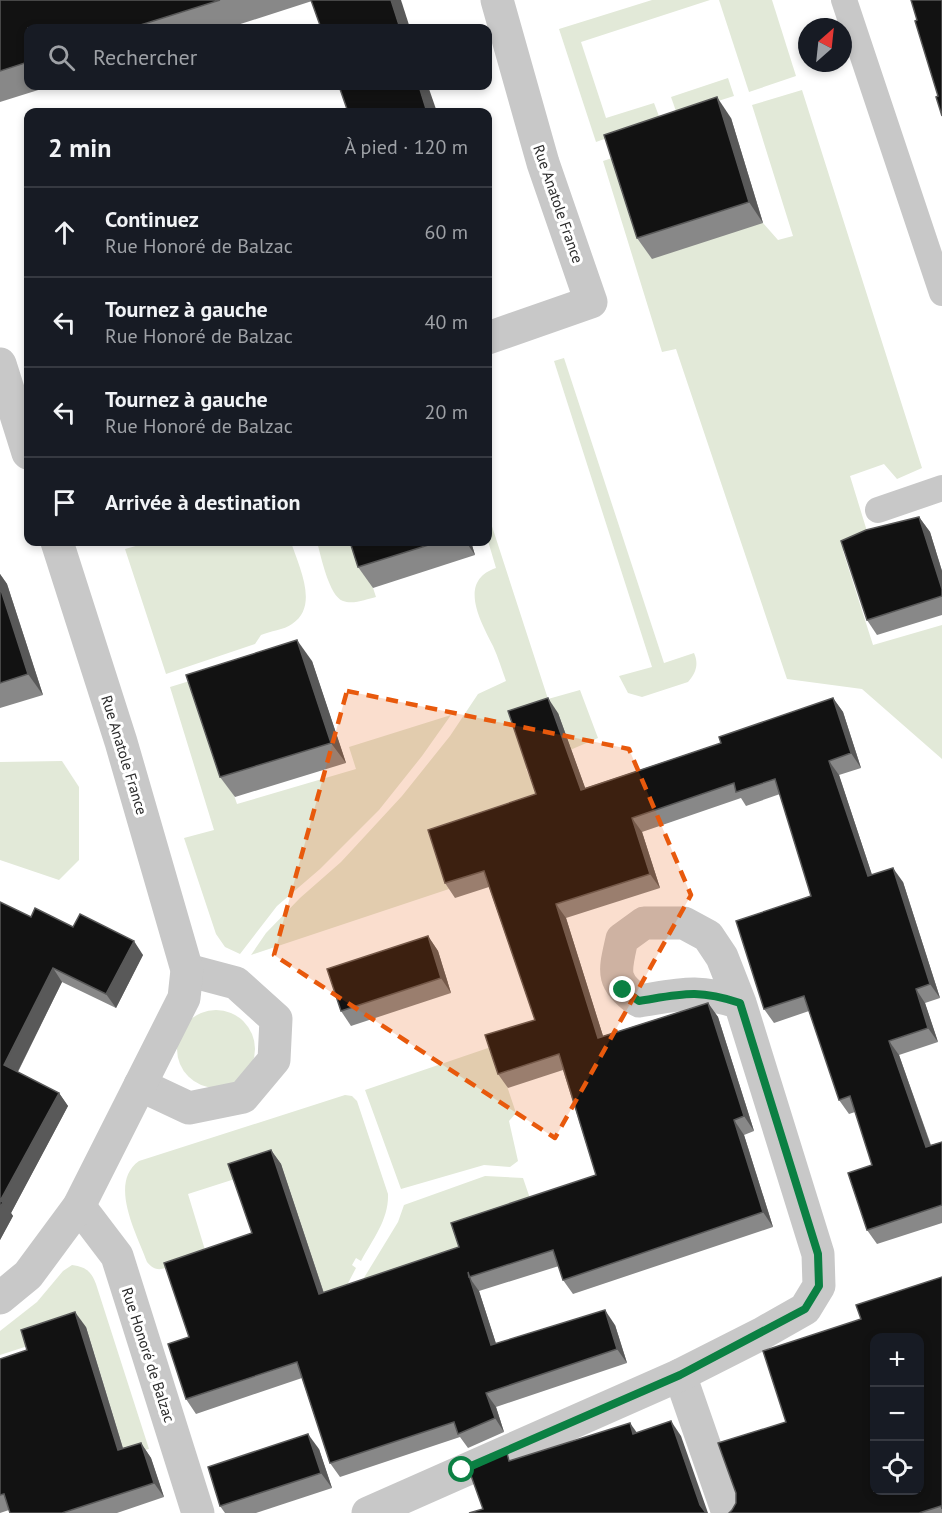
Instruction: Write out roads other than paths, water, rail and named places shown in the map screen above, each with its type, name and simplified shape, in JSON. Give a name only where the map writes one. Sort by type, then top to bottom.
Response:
[{"type":"street","name":"Rue Anatole France","points":[[492,337],[591,302],[543,163],[497,0]]},
{"type":"street","points":[[0,364],[24,440]]},
{"type":"street","name":"Rue Anatole France","points":[[58,546],[121,742],[187,970]]},
{"type":"street","points":[[0,1298],[28,1275],[79,1206],[140,1085],[184,998],[187,970],[236,983],[276,1019],[274,1060],[243,1097],[189,1108],[140,1085]]},
{"type":"street","points":[[368,1513],[680,1375],[805,1309],[819,1286],[818,1254],[740,1003]]},
{"type":"street","name":"Rue Honoré de Balzac","points":[[79,1206],[117,1256],[198,1513]]},
{"type":"street","points":[[680,1375],[728,1513]]},
{"type":"lane","points":[[844,0],[942,293]]},
{"type":"lane","points":[[879,510],[942,488]]}]
